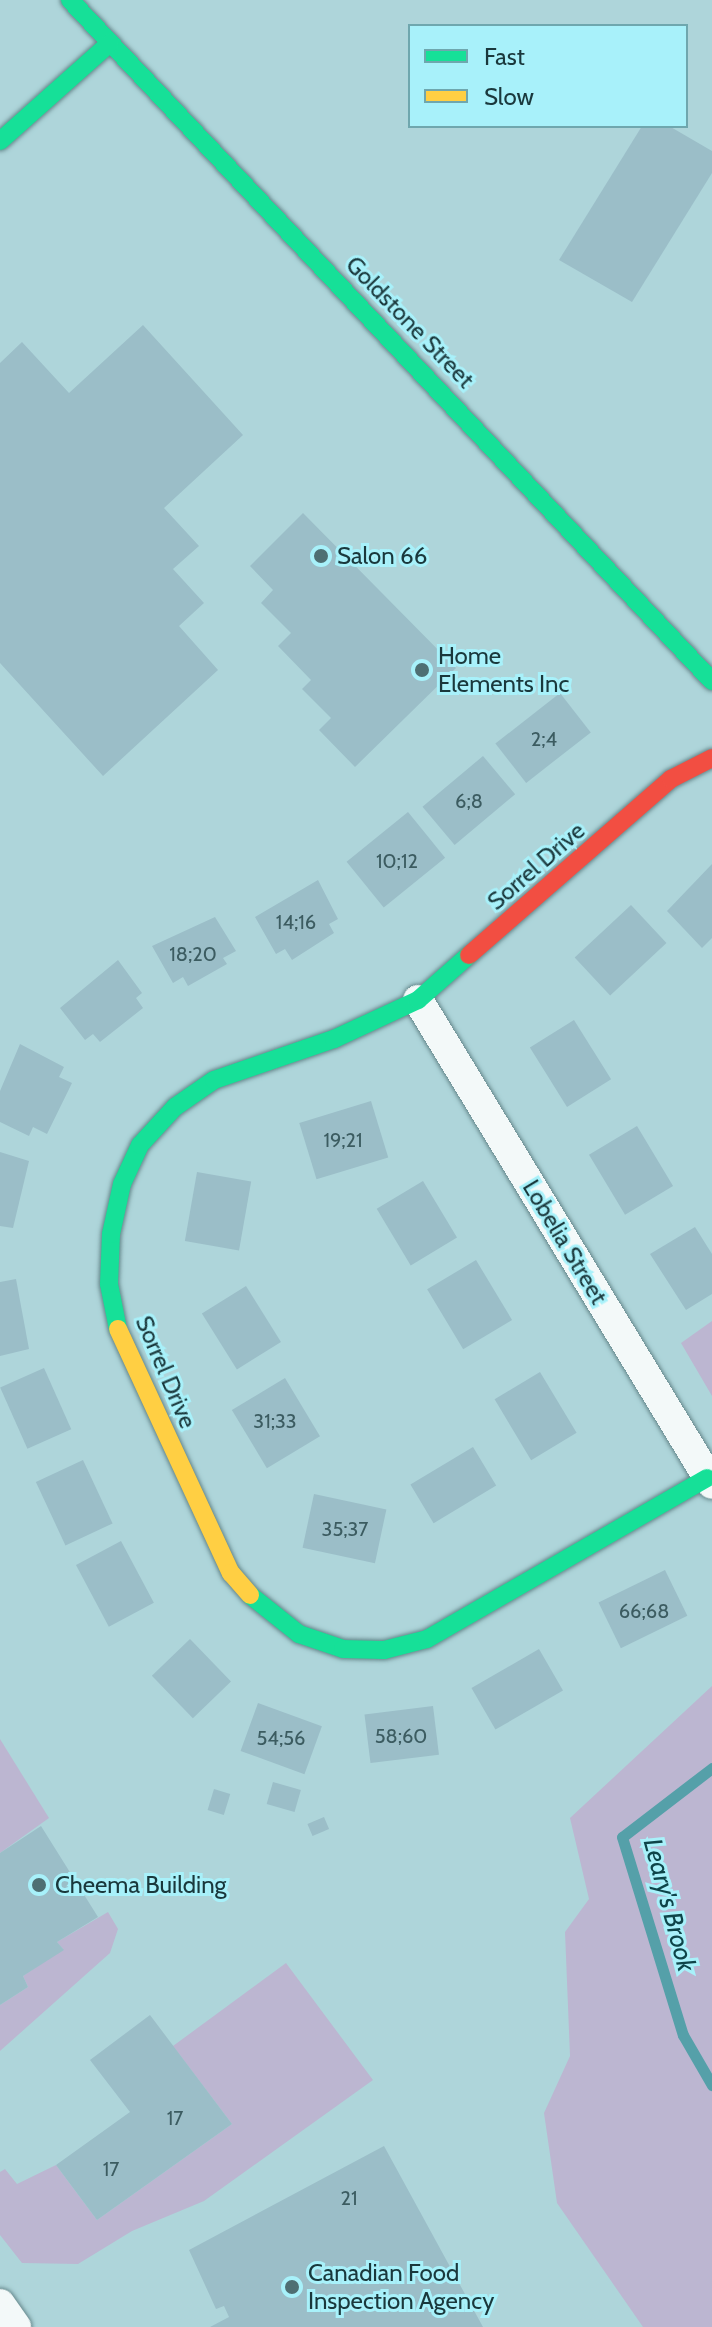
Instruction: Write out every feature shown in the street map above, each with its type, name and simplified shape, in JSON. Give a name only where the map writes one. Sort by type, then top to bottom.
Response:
[{"type":"street","name":"Goldstone Street","points":[[70,0],[712,681]]},
{"type":"street","points":[[0,141],[110,43]]},
{"type":"street","name":"Sorrel Drive","points":[[709,1481],[427,1639],[384,1650],[343,1649],[299,1634],[262,1609],[231,1573],[120,1337],[109,1284],[111,1234],[122,1184],[140,1145],[175,1107],[214,1080],[334,1039],[418,1000],[671,779],[712,758]]},
{"type":"street","name":"Lobelia Street","points":[[418,1000],[709,1481]]},
{"type":"street","points":[[0,2304],[16,2327]]},
{"type":"shaded area","points":[[712,1321],[712,1396],[681,1343]]},
{"type":"shaded area","points":[[712,1686],[712,2327],[643,2327],[557,2203],[544,2113],[570,2056],[565,1932],[589,1899],[570,1818]]},
{"type":"shaded area","points":[[0,1739],[49,1818],[0,1853]]},
{"type":"shaded area","points":[[108,1912],[118,1929],[110,1953],[0,2051],[0,2005],[28,1987],[23,1976],[63,1949],[57,1942]]},
{"type":"shaded area","points":[[286,1963],[373,2080],[204,2201],[132,2231],[78,2264],[22,2263],[0,2235],[0,2172],[5,2169],[17,2184],[56,2165],[97,2220],[232,2124],[173,2046]]},
{"type":"building","points":[[641,128],[672,128],[712,151],[712,173],[632,302],[559,260]]},
{"type":"building","points":[[143,325],[243,435],[164,508],[199,546],[173,569],[204,603],[179,626],[218,670],[103,776],[0,663],[0,363],[22,342],[69,393]]},
{"type":"building","points":[[303,513],[456,668],[355,767],[319,730],[331,718],[302,689],[311,680],[278,646],[291,633],[261,603],[273,590],[250,566]]},
{"type":"building","points":[[560,693],[591,732],[526,783],[495,743]]},
{"type":"building","points":[[483,756],[515,794],[455,845],[422,807]]},
{"type":"building","points":[[408,812],[445,858],[384,908],[347,862]]},
{"type":"building","points":[[712,864],[712,938],[702,948],[667,911]]},
{"type":"building","points":[[318,880],[338,919],[329,924],[334,933],[292,960],[285,949],[276,954],[255,917]]},
{"type":"building","points":[[631,905],[666,943],[610,996],[575,958]]},
{"type":"building","points":[[215,917],[236,951],[223,958],[227,964],[188,986],[183,977],[173,983],[152,946]]},
{"type":"building","points":[[118,960],[142,993],[136,998],[143,1008],[100,1042],[93,1034],[85,1040],[60,1008]]},
{"type":"building","points":[[574,1020],[611,1079],[567,1107],[530,1048]]},
{"type":"building","points":[[20,1044],[64,1067],[59,1077],[72,1083],[47,1134],[33,1127],[29,1136],[0,1122],[0,1091]]},
{"type":"building","points":[[371,1101],[388,1157],[317,1179],[299,1123]]},
{"type":"building","points":[[637,1126],[673,1186],[625,1215],[589,1155]]},
{"type":"building","points":[[0,1152],[29,1161],[13,1228],[0,1226]]},
{"type":"building","points":[[197,1172],[251,1182],[239,1250],[185,1241]]},
{"type":"building","points":[[423,1181],[457,1238],[411,1265],[377,1209]]},
{"type":"building","points":[[695,1227],[712,1254],[712,1294],[686,1310],[650,1254]]},
{"type":"building","points":[[476,1260],[512,1320],[463,1349],[427,1289]]},
{"type":"building","points":[[16,1279],[29,1349],[0,1356],[0,1282]]},
{"type":"building","points":[[246,1286],[281,1342],[237,1370],[202,1314]]},
{"type":"building","points":[[44,1368],[71,1429],[27,1449],[0,1388]]},
{"type":"building","points":[[540,1372],[577,1433],[531,1460],[495,1399]]},
{"type":"building","points":[[285,1378],[320,1436],[267,1468],[232,1410]]},
{"type":"building","points":[[473,1447],[496,1486],[434,1523],[410,1485]]},
{"type":"building","points":[[83,1460],[113,1523],[65,1545],[36,1482]]},
{"type":"building","points":[[314,1494],[386,1509],[375,1563],[303,1548]]},
{"type":"building","points":[[121,1541],[154,1603],[109,1627],[76,1565]]},
{"type":"building","points":[[665,1570],[687,1616],[621,1648],[598,1602]]},
{"type":"building","points":[[190,1639],[231,1681],[193,1718],[152,1676]]},
{"type":"building","points":[[539,1649],[563,1691],[495,1730],[471,1688]]},
{"type":"building","points":[[258,1703],[322,1726],[304,1774],[241,1751]]},
{"type":"building","points":[[433,1706],[439,1755],[370,1763],[365,1714]]},
{"type":"building","points":[[273,1782],[301,1790],[295,1812],[267,1804]]},
{"type":"building","points":[[214,1789],[230,1794],[224,1815],[208,1810]]},
{"type":"building","points":[[324,1817],[329,1829],[313,1836],[307,1824]]},
{"type":"building","name":"Cheema Building","points":[[41,1826],[98,1917],[57,1942],[64,1950],[23,1976],[28,1987],[0,2005],[0,1853]]},
{"type":"building","points":[[150,2015],[232,2124],[97,2220],[56,2165],[130,2112],[90,2060]]},
{"type":"building","points":[[384,2146],[483,2327],[210,2327],[229,2317],[224,2306],[216,2309],[189,2250]]},
{"type":"waterway","name":"Leary's Brook","points":[[712,1768],[622,1837],[683,2035],[712,2085]]},
{"type":"traffic: fast","points":[[70,0],[712,681]]},
{"type":"traffic: fast","points":[[0,141],[110,43]]},
{"type":"traffic: fast","points":[[118,1329],[109,1284],[111,1234],[122,1184],[140,1145],[175,1107],[214,1080],[334,1039],[418,1000],[469,955]]},
{"type":"traffic: fast","points":[[250,1595],[299,1634],[343,1649],[384,1650],[427,1639],[707,1478]]},
{"type":"traffic: slow","points":[[118,1329],[231,1573],[250,1595]]},
{"type":"traffic: jam","points":[[469,955],[671,779],[712,758]]},
{"type":"place","name":"Salon 66","points":[[321,556]]},
{"type":"place","name":"Home Elements Inc","points":[[422,670]]},
{"type":"place","name":"Cheema Building","points":[[39,1885]]},
{"type":"place","name":"Canadian Food Inspection Agency","points":[[292,2287]]}]
